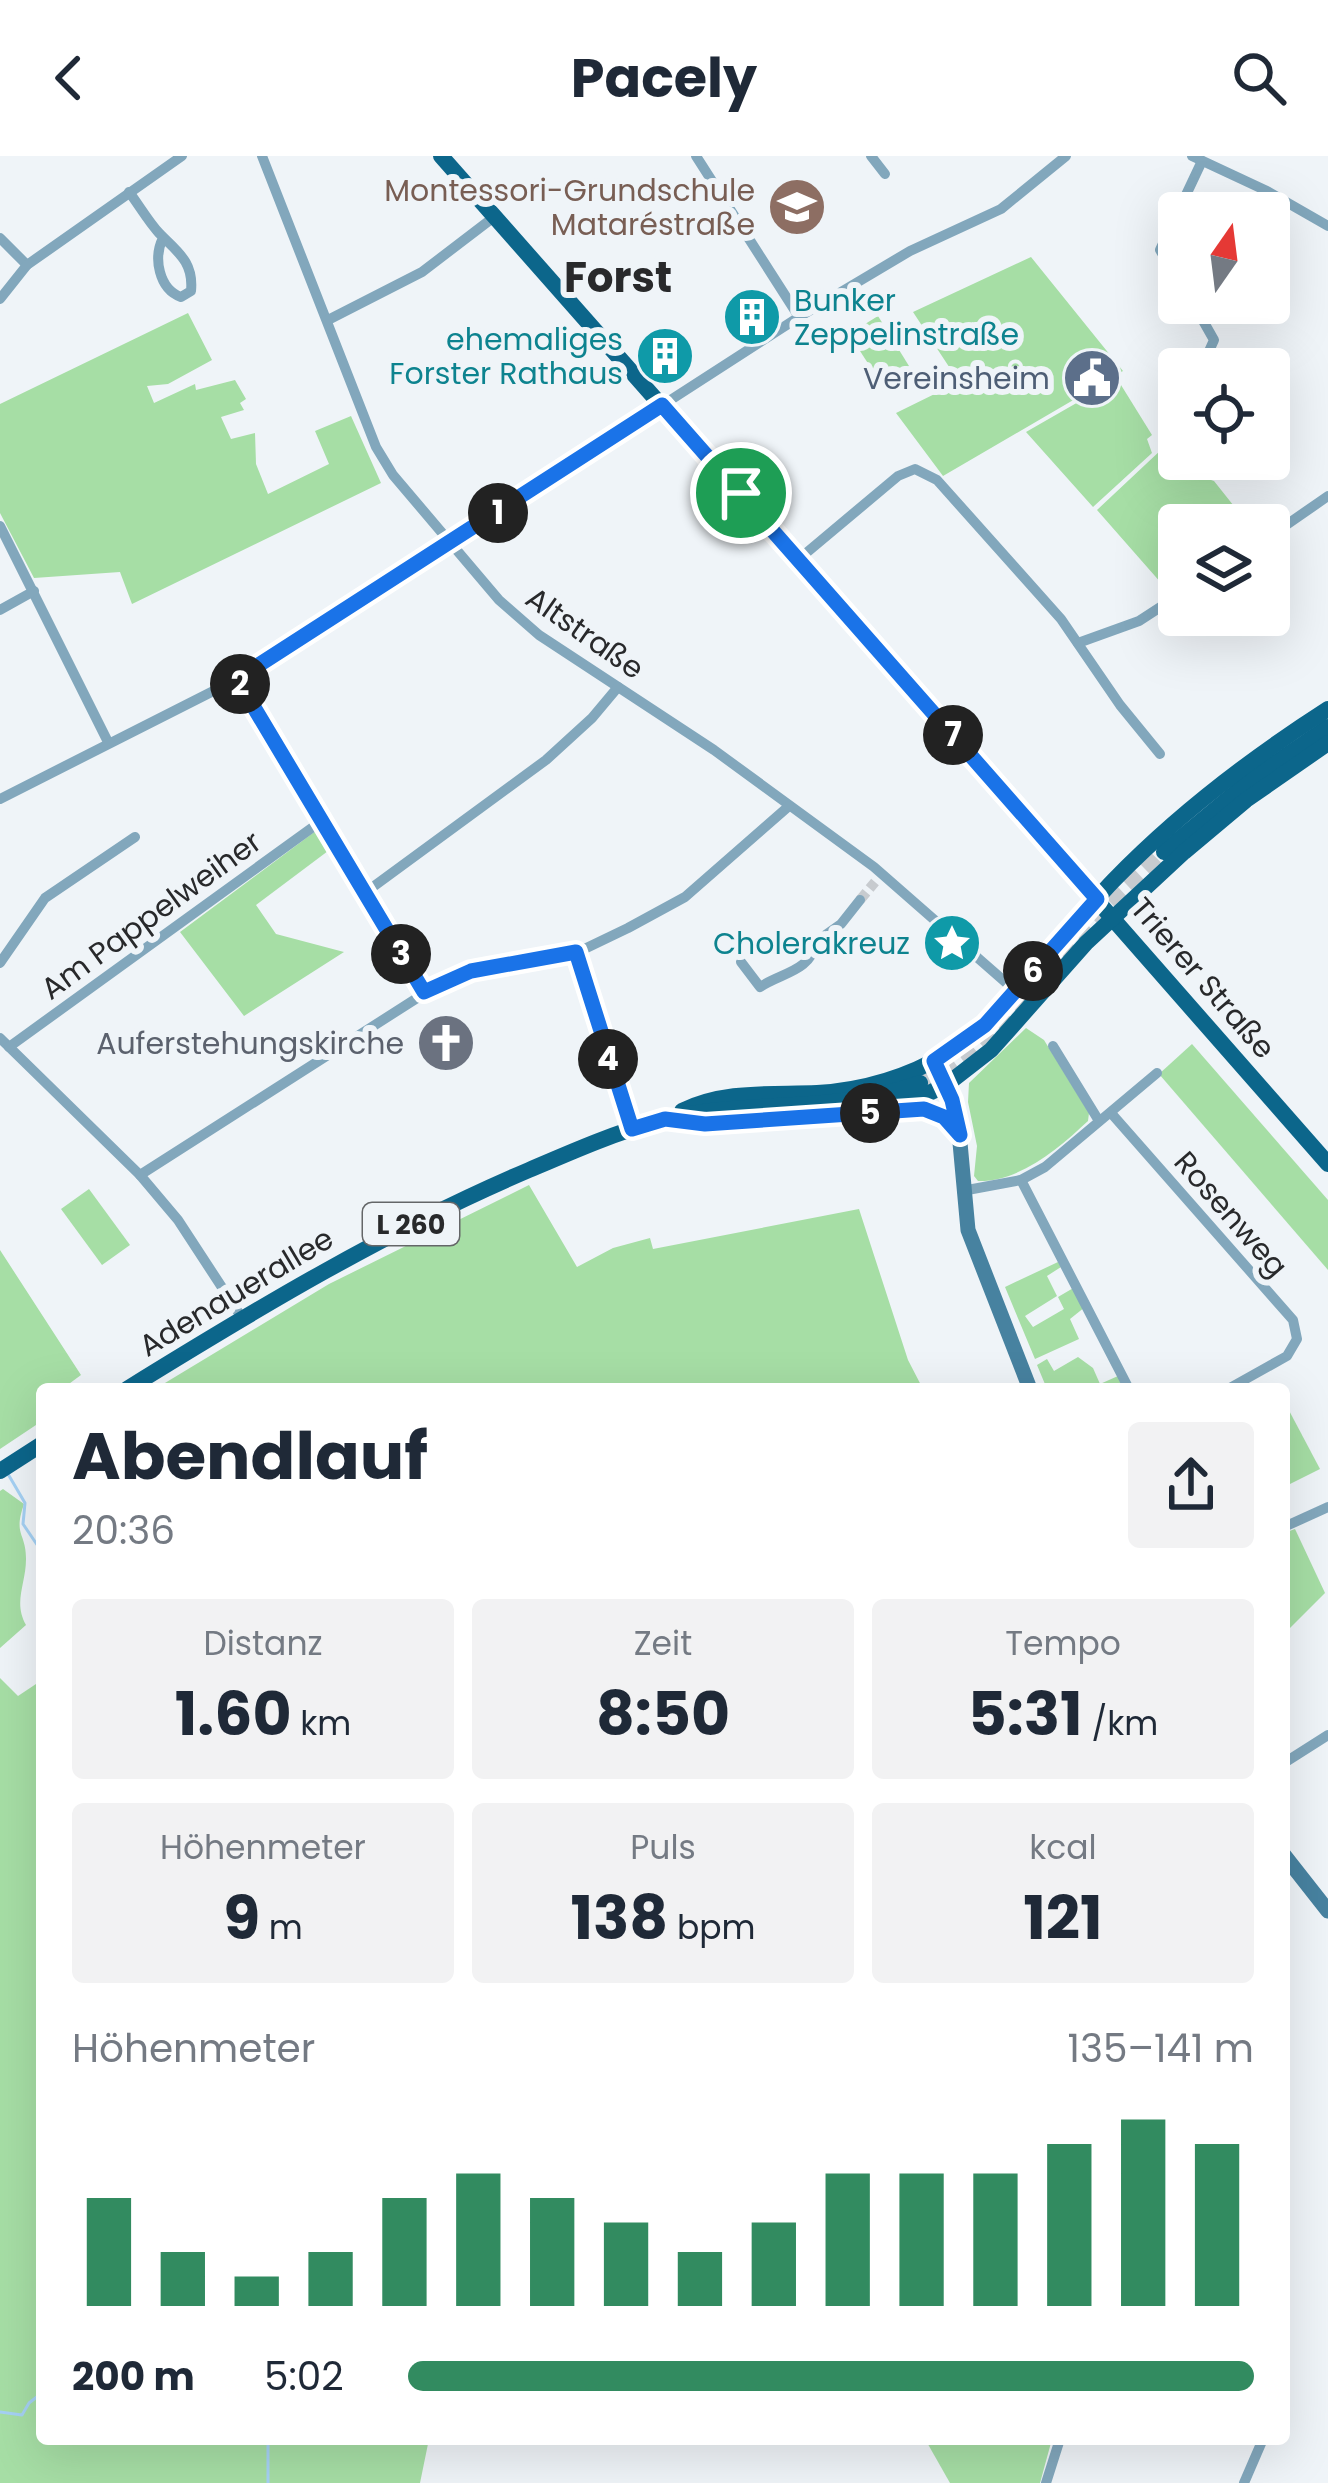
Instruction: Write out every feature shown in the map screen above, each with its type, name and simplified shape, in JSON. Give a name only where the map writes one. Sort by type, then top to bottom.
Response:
[{"type":"main road","name":"Trierer Straße","points":[[441,156],[1328,1164]]},
{"type":"main road","points":[[665,1119],[703,1100],[869,1085],[934,1061],[976,1034],[1097,899],[1206,796],[1328,710]]},
{"type":"main road","points":[[1165,852],[1237,790],[1328,727]]},
{"type":"main road","points":[[665,1119],[705,1124],[842,1117],[886,1109],[946,1085],[982,1058],[1086,943],[1214,825],[1328,742]]},
{"type":"main road","points":[[934,1061],[960,1135],[968,1230],[1028,1383]]},
{"type":"main road","name":"Adenauerallee","points":[[137,1383],[242,1318],[427,1216],[632,1129],[704,1112],[855,1102],[920,1083]]},
{"type":"main road","points":[[886,1109],[932,1110],[960,1135]]},
{"type":"main road","points":[[0,1471],[36,1448]]},
{"type":"main road","points":[[1290,1863],[1328,1911]]},
{"type":"street","points":[[0,299],[27,265],[182,156]]},
{"type":"street","name":"Altstraße","points":[[262,156],[376,447],[393,475],[499,600],[539,635],[714,750],[789,806],[1031,1004]]},
{"type":"street","points":[[696,156],[800,317]]},
{"type":"street","points":[[871,156],[885,174]]},
{"type":"street","points":[[0,799],[237,679],[800,317],[910,251],[1001,209],[1066,156]]},
{"type":"street","points":[[1183,192],[1197,158],[1328,226]]},
{"type":"street","points":[[129,192],[163,238],[176,245],[191,278],[191,291],[181,297],[169,291],[158,265],[156,254],[163,238]]},
{"type":"street","points":[[328,320],[422,272],[494,217]]},
{"type":"street","points":[[0,238],[27,265]]},
{"type":"street","points":[[858,282],[867,296]]},
{"type":"street","points":[[799,559],[898,476],[915,469],[937,480],[1078,643],[1160,754]]},
{"type":"street","points":[[1290,522],[1328,496]]},
{"type":"street","points":[[0,526],[108,742]]},
{"type":"street","points":[[0,610],[34,591]]},
{"type":"street","points":[[1078,643],[1158,609]]},
{"type":"street","points":[[237,679],[424,992]]},
{"type":"street","points":[[366,892],[546,760],[618,687]]},
{"type":"street","points":[[140,1175],[424,992],[471,971],[576,952],[685,897],[789,806]]},
{"type":"street","name":"Am Pappelweiher","points":[[5,1042],[320,821]]},
{"type":"street","points":[[0,963],[45,898],[135,837]]},
{"type":"street","points":[[741,962],[760,987],[777,976],[791,975],[813,956],[817,941],[841,924],[860,900]]},
{"type":"street","points":[[576,952],[632,1129]]},
{"type":"street","points":[[5,1042],[140,1175],[178,1220],[242,1318]]},
{"type":"street","name":"Rosenweg","points":[[1053,1046],[1105,1117],[1293,1320],[1297,1340],[1286,1356],[1239,1383]]},
{"type":"street","points":[[962,1191],[1021,1180],[1060,1156],[1157,1073]]},
{"type":"street","points":[[1021,1180],[1126,1383]]},
{"type":"street","points":[[1290,1524],[1328,1507]]},
{"type":"street","points":[[1290,1759],[1328,1735]]},
{"type":"street","points":[[1046,2483],[1058,2445]]},
{"type":"street","points":[[1244,2483],[1260,2445]]},
{"type":"green space","points":[[1031,257],[1123,371],[943,476],[896,413],[959,382],[913,312]]},
{"type":"green space","points":[[188,313],[212,360],[168,384],[147,386],[154,403],[195,384],[196,390],[235,380],[246,399],[240,403],[244,410],[221,417],[231,439],[255,433],[256,464],[268,494],[329,464],[315,431],[351,416],[381,483],[132,604],[120,572],[34,578],[0,513],[0,404]]},
{"type":"green space","points":[[878,316],[909,366],[882,385],[849,334]]},
{"type":"green space","points":[[1121,385],[1152,435],[1147,439],[1152,453],[1093,507],[1026,432],[1080,401],[1095,401]]},
{"type":"green space","points":[[1158,453],[1158,480],[1211,480],[1232,504],[1158,504],[1158,579],[1097,510]]},
{"type":"green space","points":[[317,830],[332,848],[256,905],[276,934],[344,952],[244,1016],[180,932]]},
{"type":"green space","points":[[1026,1028],[1044,1040],[1089,1113],[1088,1121],[1024,1170],[978,1181],[969,1083]]},
{"type":"green space","points":[[1192,1044],[1328,1200],[1328,1270],[1159,1074]]},
{"type":"green space","points":[[529,1185],[577,1267],[613,1248],[650,1238],[653,1249],[859,1209],[908,1360],[920,1383],[165,1383],[329,1284]]},
{"type":"green space","points":[[89,1189],[130,1245],[102,1265],[61,1209]]},
{"type":"green space","points":[[0,1250],[81,1375],[70,1383],[36,1383],[36,1425],[0,1449]]},
{"type":"green space","points":[[1058,1262],[1061,1267],[1047,1276],[1057,1296],[1025,1316],[1033,1327],[1064,1309],[1058,1297],[1075,1287],[1085,1307],[1070,1319],[1079,1339],[1035,1359],[1005,1287]]},
{"type":"green space","points":[[1078,1357],[1093,1368],[1100,1383],[1044,1383],[1037,1365],[1047,1359],[1054,1371]]},
{"type":"green space","points":[[1290,1412],[1320,1469],[1290,1484]]},
{"type":"green space","points":[[0,1491],[24,1504],[20,1528],[26,1559],[20,1601],[26,1625],[0,1648]]},
{"type":"green space","points":[[1295,1529],[1325,1593],[1290,1628],[1290,1531]]},
{"type":"green space","points":[[0,1678],[18,1696],[36,1684],[36,2445],[428,2445],[420,2483],[0,2483]]},
{"type":"green space","points":[[928,2445],[1050,2445],[1040,2483],[950,2483]]},
{"type":"waterway","points":[[8,1474],[25,1503],[23,1524],[36,1543]]},
{"type":"waterway","points":[[0,2412],[22,2415],[36,2398]]},
{"type":"waterway","points":[[268,2445],[268,2483]]},
{"type":"tunnel","points":[[920,1083],[987,1036],[1087,926],[1164,852]]},
{"type":"tunnel","points":[[860,900],[875,882]]},
{"type":"place","name":"Montessori-Grundschule Mataréstraße","points":[[797,207]]},
{"type":"place","name":"Bunker Zeppelinstraße","points":[[752,317]]},
{"type":"place","name":"ehemaliges Forster Rathaus","points":[[665,356]]},
{"type":"place","name":"Vereinsheim","points":[[1092,378]]},
{"type":"place","name":"Cholerakreuz","points":[[952,943]]},
{"type":"place","name":"Auferstehungskirche","points":[[446,1043]]},
{"type":"district","name":"Forst","points":[[618,277]]},
{"type":"route","points":[[662,405],[741,493],[1097,899],[985,1025],[934,1061],[952,1100],[960,1135],[944,1117],[924,1109],[705,1124],[665,1119],[632,1129],[576,952],[471,971],[424,992],[237,679],[662,405]]}]
